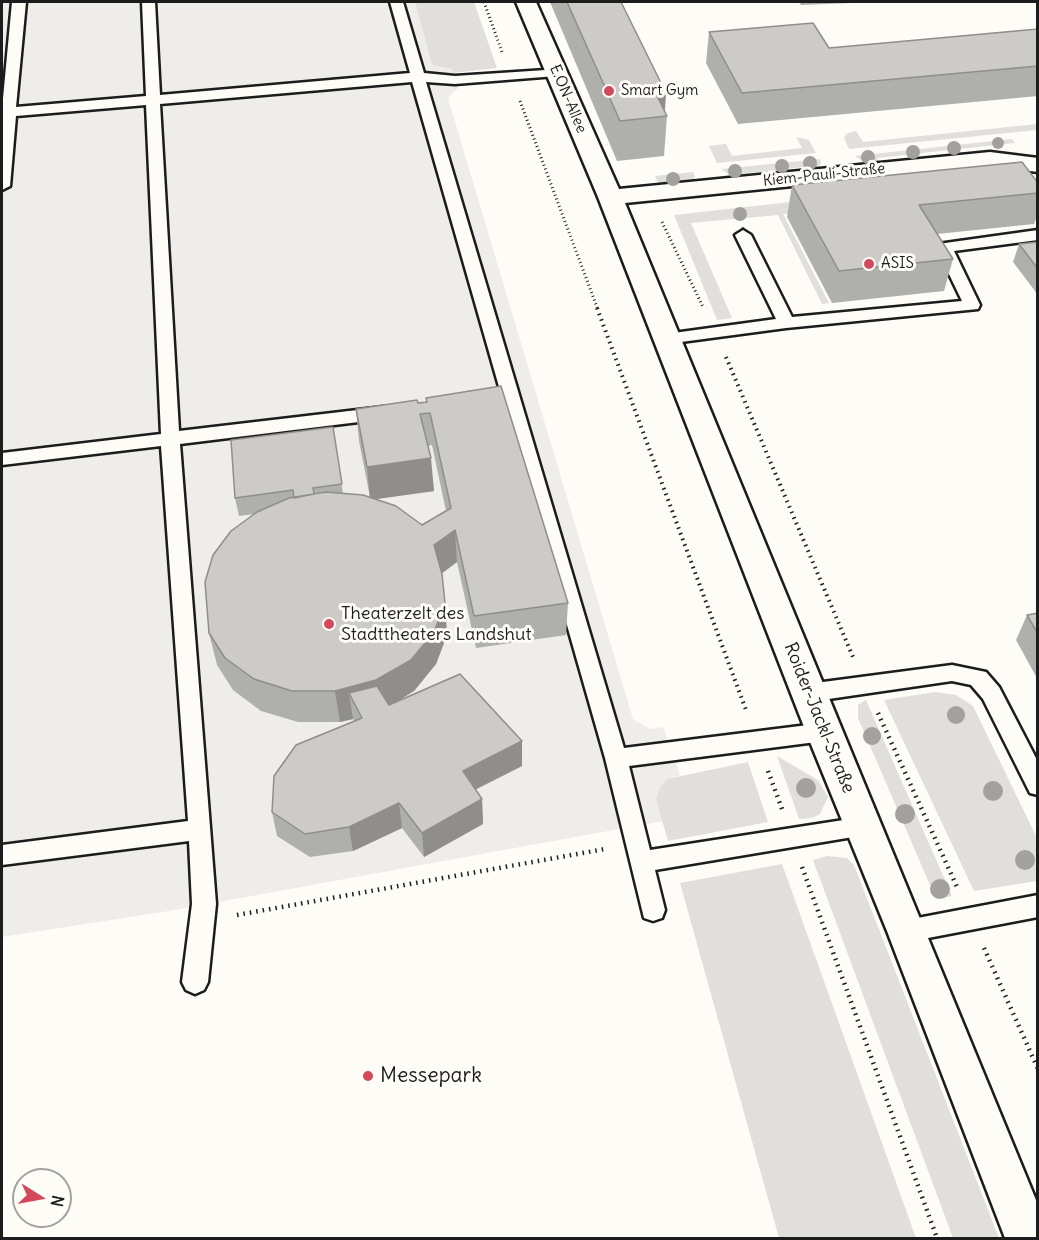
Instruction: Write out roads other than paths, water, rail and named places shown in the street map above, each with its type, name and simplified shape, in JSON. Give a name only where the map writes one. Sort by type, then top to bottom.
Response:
[{"type":"street","name":"E.ON-Allee","points":[[526,2],[609,197]]},
{"type":"street","name":"Kiem-Pauli-Straße","points":[[609,197],[990,159],[1038,165]]},
{"type":"street","name":"Roider-Jackl-Straße","points":[[609,197],[808,693],[907,931],[1028,1239]]},
{"type":"lane","points":[[2,186],[5,112],[19,2]]},
{"type":"lane","points":[[148,2],[170,437],[200,829],[203,921],[195,982]]},
{"type":"lane","points":[[396,2],[616,758],[653,910]]},
{"type":"lane","points":[[5,112],[417,77],[455,80],[556,72]]},
{"type":"lane","points":[[743,235],[786,323]]},
{"type":"lane","points":[[666,339],[786,323],[972,304],[944,247],[1038,235]]},
{"type":"lane","points":[[488,401],[512,399]]},
{"type":"lane","points":[[2,459],[170,437],[406,411]]},
{"type":"lane","points":[[808,693],[952,673],[978,678],[991,693],[1038,786]]},
{"type":"lane","points":[[616,758],[824,732]]},
{"type":"lane","points":[[640,853],[792,839],[863,827]]},
{"type":"lane","points":[[2,855],[200,829]]},
{"type":"lane","points":[[907,931],[1038,906]]},
{"type":"place","name":"Smart Gym","points":[[609,91]]},
{"type":"place","name":"ASIS","points":[[869,264]]},
{"type":"place","name":"Theaterzelt des Stadttheaters Landshut","points":[[329,624]]},
{"type":"place","name":"Messepark","points":[[368,1076]]}]
